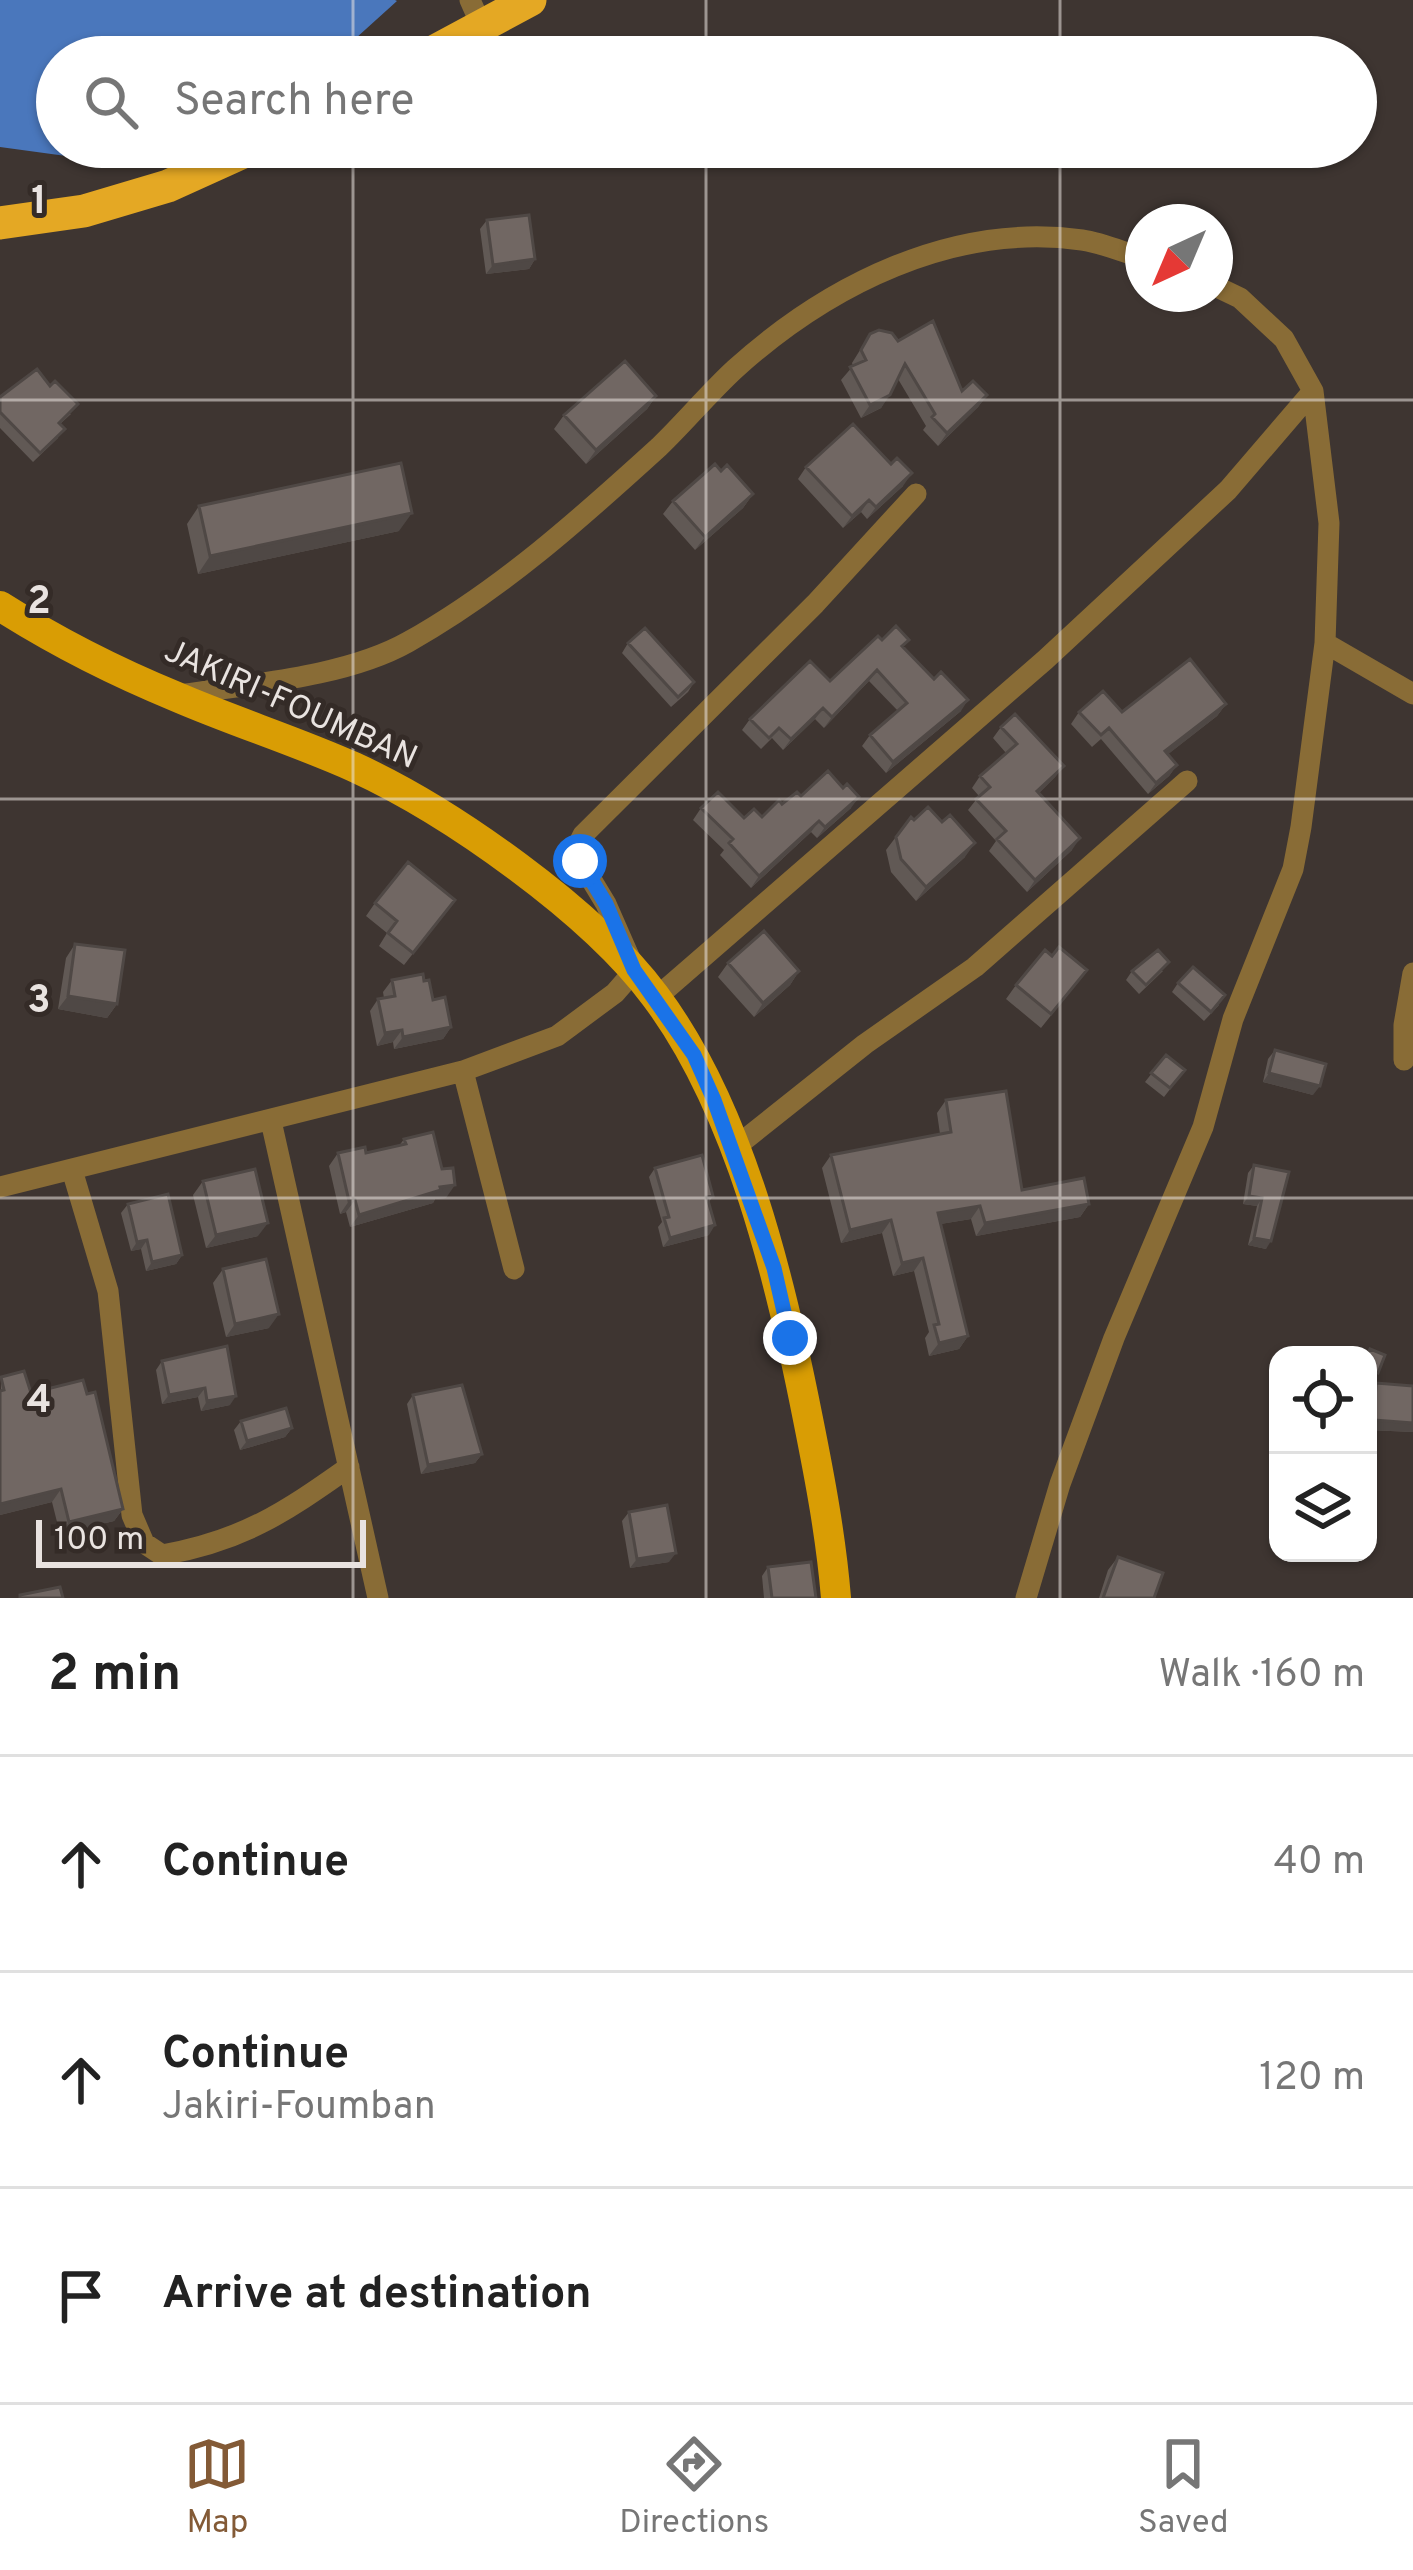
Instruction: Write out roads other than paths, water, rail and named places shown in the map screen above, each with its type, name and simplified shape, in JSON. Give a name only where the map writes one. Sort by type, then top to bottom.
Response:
[{"type":"highway","points":[[449,36],[476,14],[530,0]]},
{"type":"highway","points":[[0,223],[83,211],[168,186],[208,168]]},
{"type":"main road","name":"JAKIRI-FOUMBAN","points":[[0,605],[37,629],[174,696],[355,767],[411,798],[546,888],[634,970],[694,1055],[774,1268],[832,1539],[836,1598]]},
{"type":"street","points":[[174,696],[348,665],[404,645],[533,557],[675,431],[737,368],[812,308],[891,266],[955,247],[1027,238],[1084,240],[1125,253]]},
{"type":"street","points":[[1027,1598],[1067,1463],[1203,1127],[1233,1018],[1293,869],[1325,643],[1329,523],[1313,391],[1284,339],[1233,295]]},
{"type":"street","points":[[656,997],[1045,660],[1228,490],[1313,391]]},
{"type":"street","points":[[0,1187],[463,1071],[557,1036],[615,993],[634,970],[606,904],[580,861],[577,847],[583,835],[815,604],[916,494]]},
{"type":"street","points":[[1325,643],[1413,694]]},
{"type":"street","points":[[733,1149],[866,1044],[974,968],[1187,781]]},
{"type":"street","points":[[1405,1060],[1404,1024],[1413,973]]},
{"type":"street","points":[[463,1071],[514,1269]]},
{"type":"street","points":[[271,1121],[378,1598]]},
{"type":"street","points":[[72,1170],[108,1291],[132,1516],[144,1543],[162,1555],[235,1536],[280,1516],[349,1467]]},
{"type":"water","points":[[0,0],[397,1],[358,36],[36,36],[36,152],[0,147]]}]
